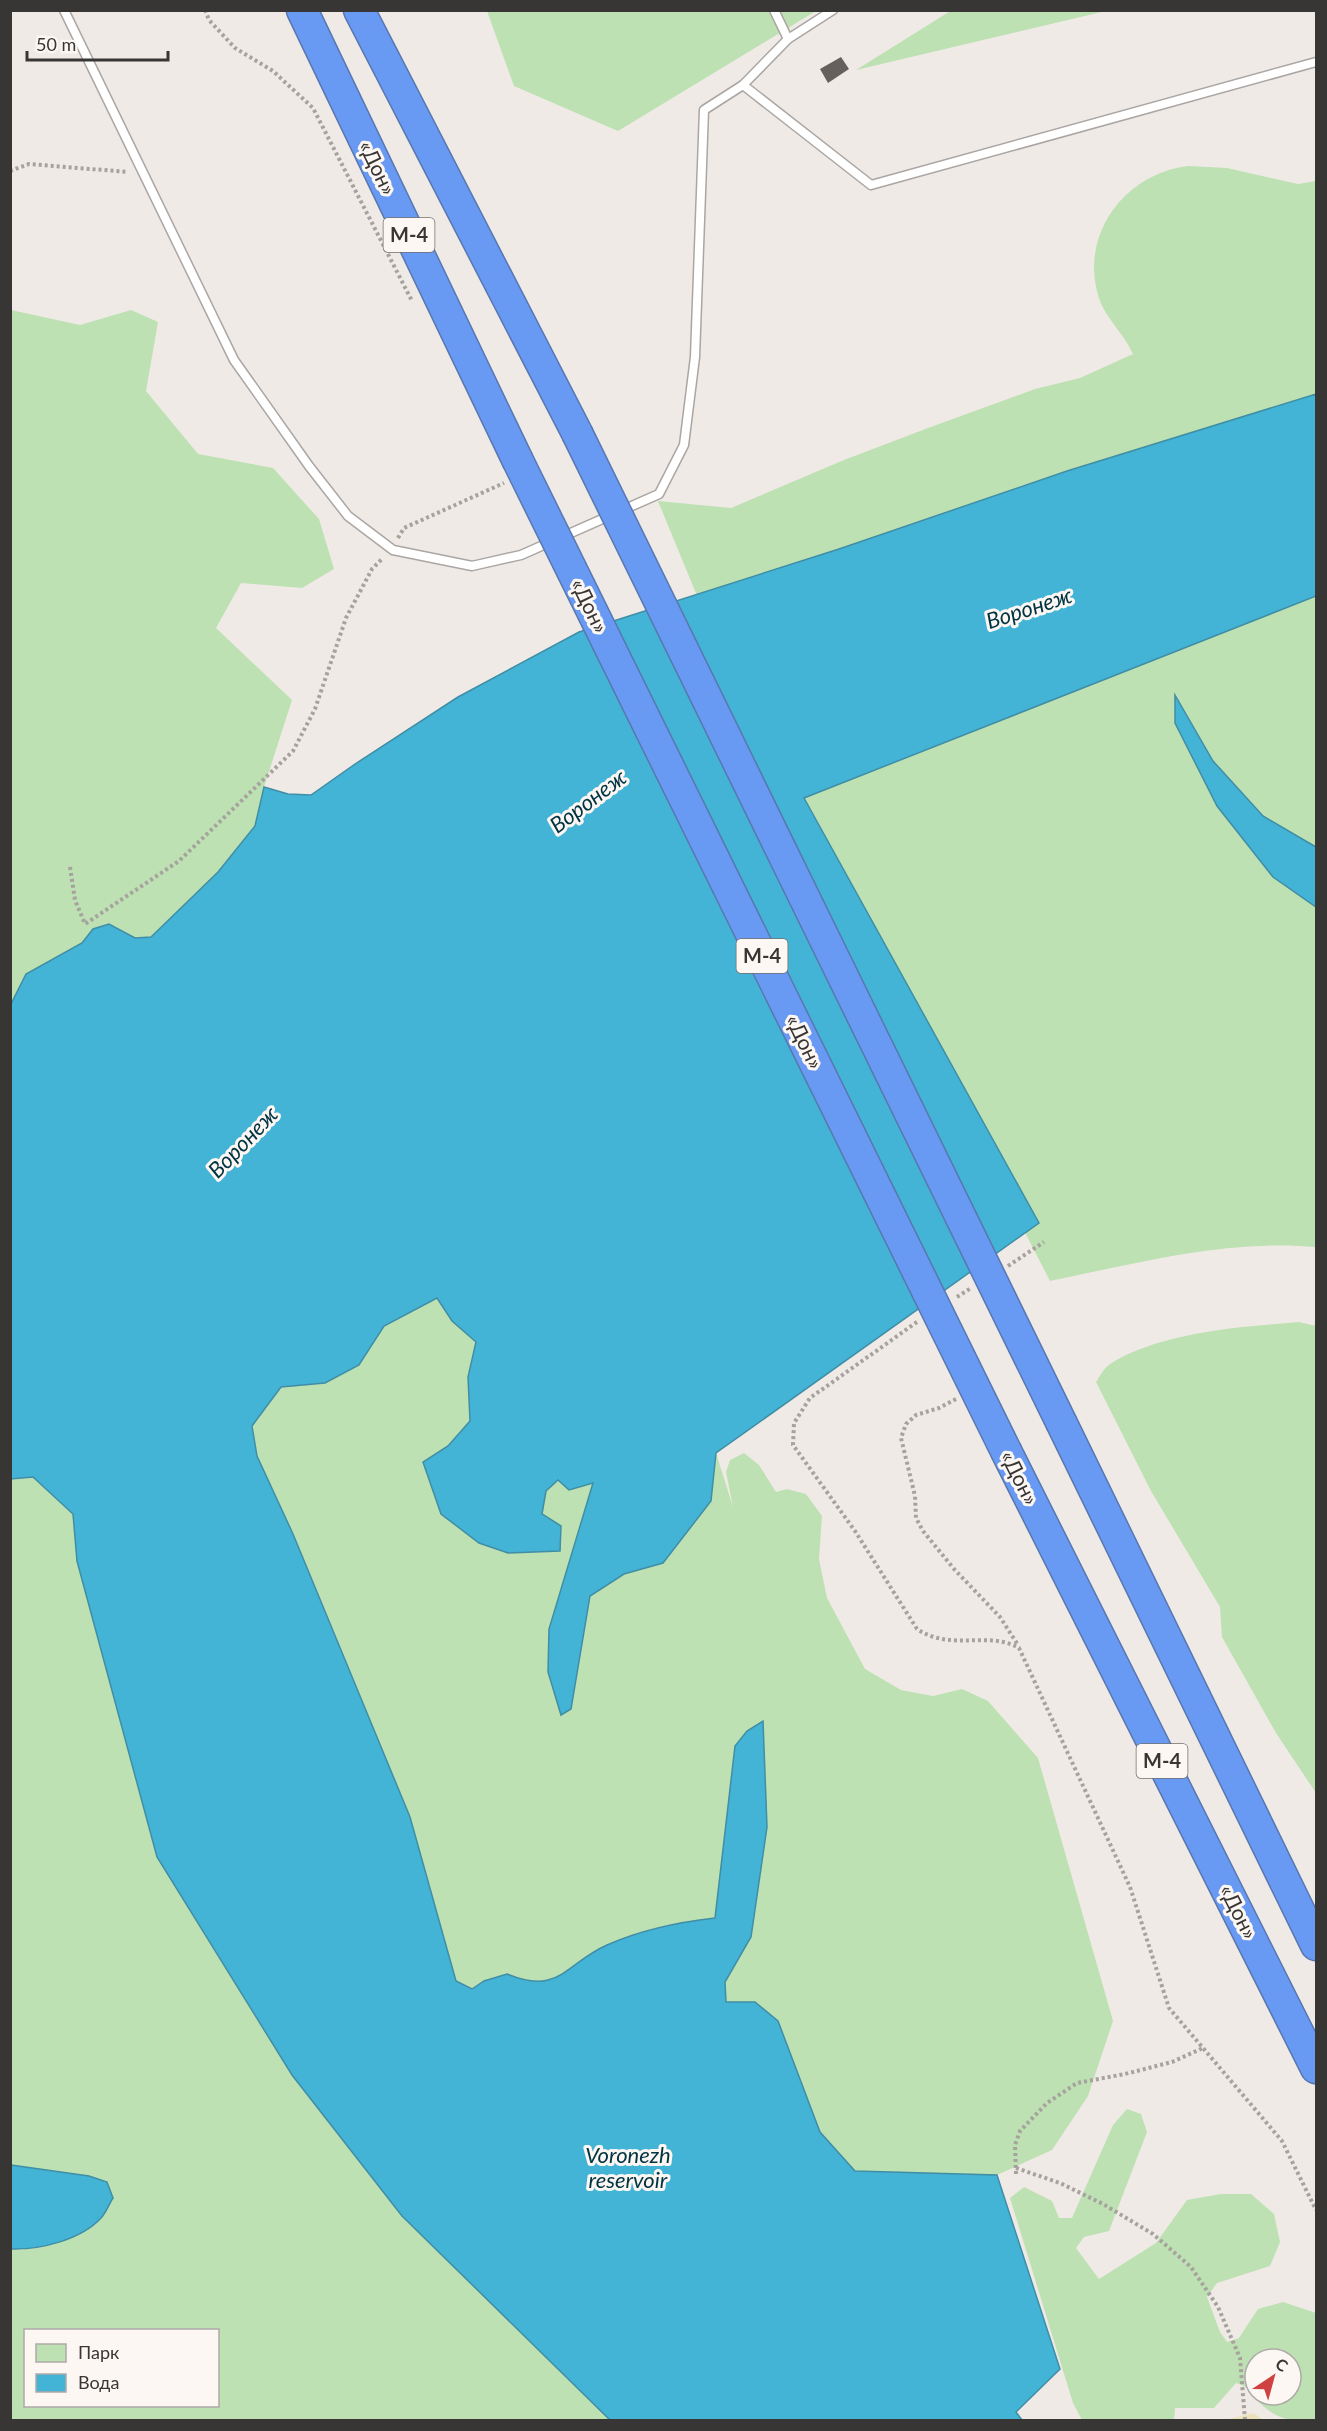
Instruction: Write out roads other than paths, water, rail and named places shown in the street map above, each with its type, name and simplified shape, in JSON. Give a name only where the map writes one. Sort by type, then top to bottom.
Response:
[{"type":"highway","name":"«Дон»","points":[[302,10],[511,470],[1317,2068]]},
{"type":"highway","name":"М-4","points":[[358,10],[577,433],[1317,1945]]},
{"type":"lane","points":[[64,10],[234,360],[309,466],[348,516],[393,550],[472,566],[521,555],[659,494],[684,446],[695,357],[704,110],[743,85],[788,39],[833,10]]},
{"type":"lane","points":[[774,10],[788,39]]},
{"type":"lane","points":[[743,85],[871,185],[1317,62]]},
{"type":"water","points":[[1316,394],[1316,596],[804,798],[1039,1223],[716,1453],[711,1501],[663,1563],[624,1574],[590,1596],[571,1709],[561,1715],[548,1672],[549,1629],[593,1483],[569,1490],[558,1480],[546,1491],[542,1514],[561,1526],[560,1551],[508,1553],[479,1543],[441,1514],[423,1462],[448,1446],[470,1421],[468,1377],[476,1342],[452,1321],[437,1298],[384,1326],[359,1365],[325,1383],[281,1387],[252,1426],[257,1456],[293,1534],[410,1817],[456,1981],[472,1989],[484,1981],[507,1974],[525,1980],[551,1979],[593,1952],[633,1935],[660,1927],[715,1918],[735,1746],[747,1731],[763,1721],[767,1827],[751,1937],[725,1982],[726,2002],[755,2002],[778,2021],[820,2132],[855,2171],[997,2175],[1060,2369],[1016,2412],[1022,2420],[610,2420],[402,2216],[292,2075],[157,1857],[77,1561],[73,1514],[33,1477],[11,1479],[10,1006],[26,974],[82,943],[93,929],[109,924],[135,938],[151,937],[218,872],[255,826],[264,787],[288,794],[311,795],[458,697],[579,632],[839,549],[1067,471]]},
{"type":"water","points":[[1175,695],[1213,761],[1263,816],[1316,847],[1316,907],[1273,877],[1217,806],[1175,723]]},
{"type":"water","points":[[11,2165],[89,2176],[107,2182],[113,2198],[104,2214],[93,2226],[71,2238],[34,2248],[11,2249]]},
{"type":"water label","name":"Воронеж","points":[[1029,608]]},
{"type":"water label","name":"Воронеж","points":[[588,801]]},
{"type":"water label","name":"Воронеж","points":[[243,1142]]},
{"type":"water label","name":"Voronezh reservoir","points":[[628,2168]]}]
